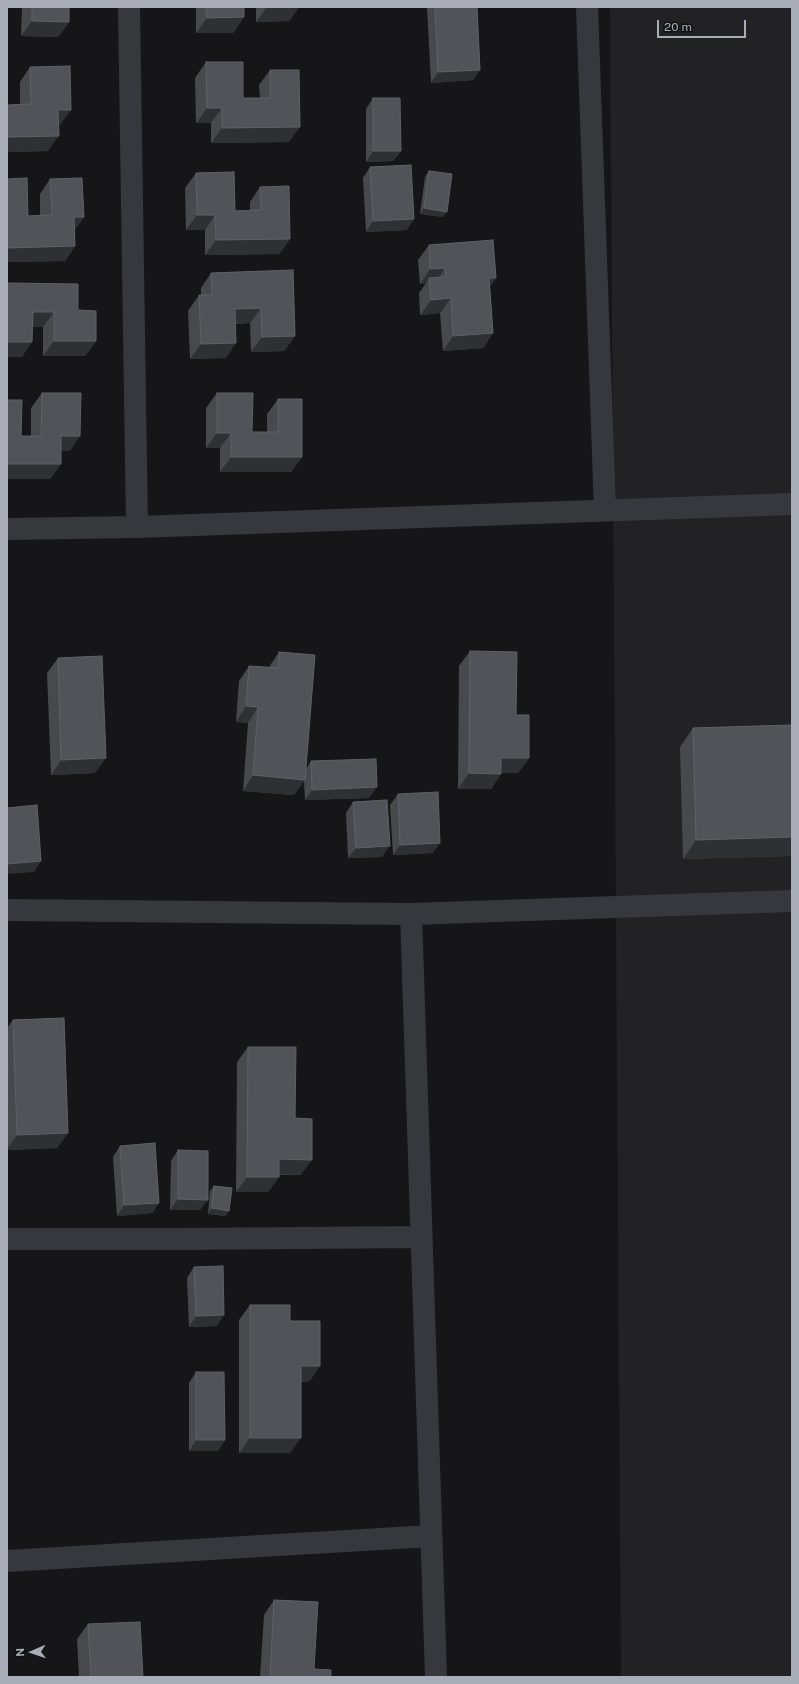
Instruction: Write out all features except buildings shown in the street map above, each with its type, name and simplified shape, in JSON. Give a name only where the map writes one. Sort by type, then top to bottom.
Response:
[{"type":"street","points":[[129,7],[136,527]]},
{"type":"street","points":[[587,7],[605,510]]},
{"type":"street","points":[[7,529],[136,527],[792,504]]},
{"type":"street","points":[[7,910],[411,914],[792,901]]},
{"type":"street","points":[[411,914],[436,1677]]},
{"type":"street","points":[[7,1239],[421,1237]]},
{"type":"street","points":[[7,1561],[431,1536]]},
{"type":"shaded area","points":[[610,7],[792,7],[792,1677],[621,1677]]}]
